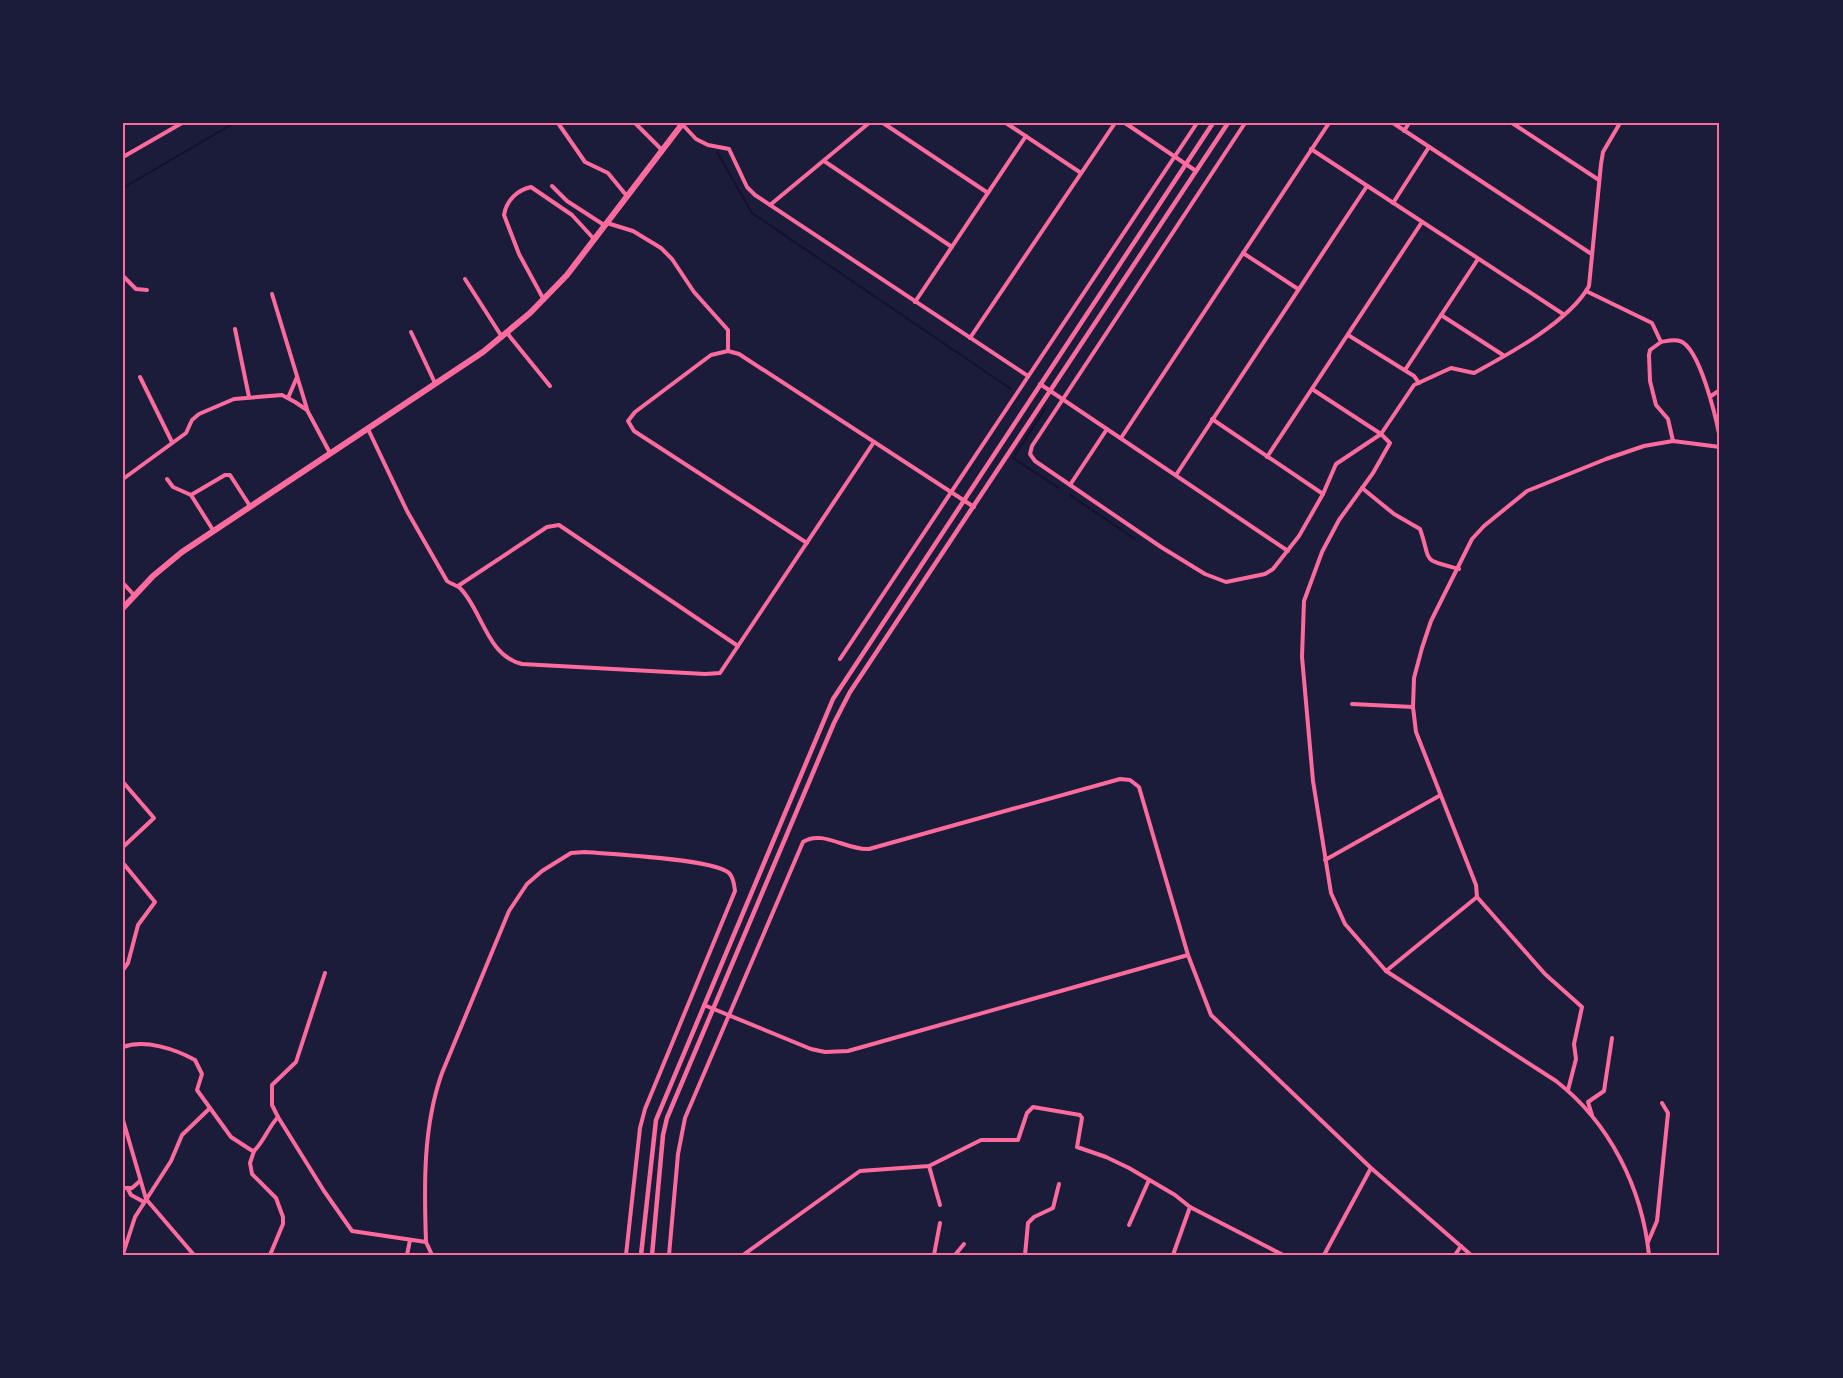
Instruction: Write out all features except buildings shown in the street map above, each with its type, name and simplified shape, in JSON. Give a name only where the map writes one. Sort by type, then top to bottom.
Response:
[{"type":"main road","points":[[123,608],[132,593],[213,530],[436,384],[504,335],[567,276],[682,123]]},
{"type":"street","points":[[123,157],[182,123]]},
{"type":"street","points":[[558,123],[585,162],[608,173],[626,195]]},
{"type":"street","points":[[635,123],[662,150]]},
{"type":"street","points":[[682,123],[696,139],[708,145],[729,148],[747,187],[771,205],[1028,376]]},
{"type":"street","points":[[771,205],[868,123]]},
{"type":"street","points":[[883,123],[988,193]]},
{"type":"street","points":[[1006,123],[1081,173]]},
{"type":"street","points":[[970,338],[1115,123]]},
{"type":"street","points":[[1125,123],[1196,171]]},
{"type":"street","points":[[840,659],[1197,123]]},
{"type":"street","points":[[641,1255],[656,1120],[833,699],[1213,123]]},
{"type":"street","points":[[652,1255],[667,1118],[842,707],[1228,123]]},
{"type":"street","points":[[1245,123],[1062,399],[1032,446],[1030,454],[1070,484],[1216,580],[1226,582],[1265,574],[1273,570],[1288,551],[1323,494],[1336,464],[1381,434],[1414,385],[1451,368],[1474,373],[1563,314],[1586,291],[1589,286],[1603,152],[1620,123]]},
{"type":"street","points":[[1120,438],[1329,123]]},
{"type":"street","points":[[1393,123],[1591,253]]},
{"type":"street","points":[[1404,130],[1409,123]]},
{"type":"street","points":[[1512,123],[1599,180]]},
{"type":"street","points":[[915,302],[1026,136]]},
{"type":"street","points":[[1393,203],[1429,147]]},
{"type":"street","points":[[1311,149],[1563,314]]},
{"type":"street","points":[[824,161],[952,247]]},
{"type":"street","points":[[552,186],[567,201],[605,224],[644,236],[672,259],[694,292],[728,330],[728,351]]},
{"type":"street","points":[[1176,475],[1367,186]]},
{"type":"street","points":[[544,300],[519,254],[504,215],[510,200],[524,189],[531,187],[572,215],[594,239]]},
{"type":"street","points":[[1268,457],[1422,222]]},
{"type":"street","points":[[1243,253],[1298,289]]},
{"type":"street","points":[[1405,370],[1478,259]]},
{"type":"street","points":[[123,276],[133,287],[147,290]]},
{"type":"street","points":[[465,279],[504,335],[550,386]]},
{"type":"street","points":[[1586,291],[1652,323],[1661,342]]},
{"type":"street","points":[[272,294],[307,410],[330,454]]},
{"type":"street","points":[[1441,315],[1503,355]]},
{"type":"street","points":[[235,329],[249,397]]},
{"type":"street","points":[[411,332],[436,384]]},
{"type":"street","points":[[1348,335],[1405,370],[1419,383]]},
{"type":"street","points":[[1673,441],[1668,419],[1656,405],[1650,381],[1650,350],[1661,342],[1683,342],[1711,396],[1720,438]]},
{"type":"street","points":[[807,543],[634,430],[628,421],[635,412],[711,355],[728,351],[739,354],[974,507]]},
{"type":"street","points":[[288,398],[297,376]]},
{"type":"street","points":[[140,377],[172,442]]},
{"type":"street","points":[[1040,384],[1288,551]]},
{"type":"street","points":[[1312,389],[1381,434],[1390,443],[1388,451],[1339,520],[1322,552],[1307,588],[1302,621],[1302,657],[1313,781],[1331,893],[1339,914],[1361,946],[1386,971],[1568,1090],[1593,1119],[1626,1167],[1635,1189],[1649,1255]]},
{"type":"street","points":[[1711,396],[1720,390]]},
{"type":"street","points":[[123,479],[186,433],[192,420],[199,414],[234,399],[282,395],[307,410]]},
{"type":"street","points":[[1212,419],[1323,494]]},
{"type":"street","points":[[368,429],[407,512],[447,581],[458,586],[499,650],[514,662],[720,673],[874,442]]},
{"type":"street","points":[[1070,484],[1107,429]]},
{"type":"street","points":[[1568,1090],[1576,1059],[1574,1044],[1582,1007],[1545,974],[1477,897],[1476,885],[1439,796],[1416,732],[1413,707],[1414,678],[1431,621],[1472,539],[1527,491],[1605,459],[1644,446],[1673,441],[1720,447]]},
{"type":"street","points":[[191,495],[225,475],[230,475],[250,506]]},
{"type":"street","points":[[167,479],[173,487],[191,495],[213,530]]},
{"type":"street","points":[[1362,488],[1394,514],[1420,529],[1426,556],[1430,561],[1459,569]]},
{"type":"street","points":[[458,586],[547,527],[559,525],[738,646]]},
{"type":"street","points":[[124,584],[132,593]]},
{"type":"street","points":[[1352,704],[1413,707]]},
{"type":"street","points":[[669,1255],[681,1131],[798,850],[808,838],[815,837],[850,848],[869,849],[1120,779],[1130,780],[1139,787],[1188,955],[1211,1015],[1371,1168],[1472,1255]]},
{"type":"street","points":[[123,782],[154,818],[153,822],[123,847]]},
{"type":"street","points":[[1325,860],[1439,796]]},
{"type":"street","points":[[432,1255],[426,1242],[427,1143],[434,1095],[442,1073],[509,911],[527,884],[543,870],[571,853],[585,852],[721,868],[733,880],[735,891],[645,1109],[640,1128],[626,1255]]},
{"type":"street","points":[[123,863],[155,902],[138,925],[128,963],[123,970]]},
{"type":"street","points":[[1386,971],[1477,897]]},
{"type":"street","points":[[704,1005],[811,1049],[825,1052],[848,1051],[1188,955]]},
{"type":"street","points":[[325,973],[296,1062],[272,1085],[272,1105],[345,1225],[360,1234],[426,1242]]},
{"type":"street","points":[[1593,1119],[1588,1102],[1604,1091],[1612,1038]]},
{"type":"street","points":[[123,1047],[140,1044],[154,1045],[195,1060],[202,1074],[196,1090],[208,1109],[231,1137],[254,1151]]},
{"type":"street","points":[[1648,1243],[1657,1221],[1668,1113],[1662,1102]]},
{"type":"street","points":[[742,1255],[852,1174],[868,1170],[898,1170],[929,1166],[981,1140],[1018,1140],[1027,1113],[1033,1107],[1080,1115],[1082,1118],[1077,1147],[1106,1156],[1149,1180],[1190,1207],[1283,1255]]},
{"type":"street","points":[[123,1254],[135,1217],[171,1161],[182,1135],[208,1109]]},
{"type":"street","points":[[270,1255],[283,1224],[283,1217],[276,1198],[252,1173],[250,1163],[254,1151],[278,1117]]},
{"type":"street","points":[[123,1120],[145,1200],[194,1255]]},
{"type":"street","points":[[929,1166],[940,1205]]},
{"type":"street","points":[[1324,1255],[1371,1168]]},
{"type":"street","points":[[140,1180],[125,1188],[131,1195],[145,1200]]},
{"type":"street","points":[[1129,1226],[1149,1180]]},
{"type":"street","points":[[1025,1255],[1028,1223],[1034,1217],[1053,1208],[1059,1184]]},
{"type":"street","points":[[1173,1255],[1190,1207]]},
{"type":"street","points":[[934,1255],[940,1223]]},
{"type":"street","points":[[406,1255],[410,1240]]},
{"type":"street","points":[[955,1255],[964,1244]]},
{"type":"street","points":[[1455,1255],[1461,1246]]},
{"type":"street","points":[[1269,1255],[1272,1249]]},
{"type":"waterway","points":[[123,188],[234,123]]},
{"type":"waterway","points":[[717,152],[752,213],[1011,389]]},
{"type":"waterway","points":[[1045,409],[1013,458],[1059,488]]},
{"type":"waterway","points":[[1070,495],[1135,539]]}]
